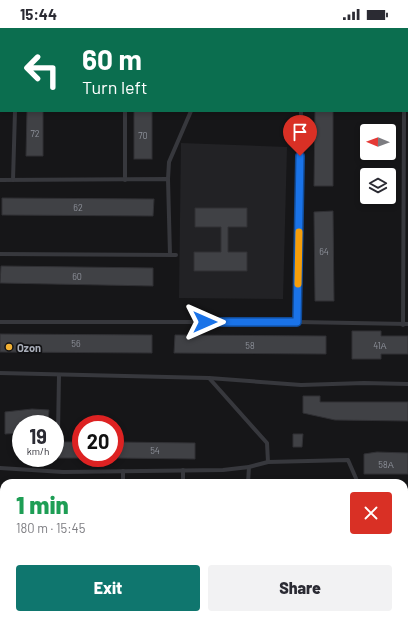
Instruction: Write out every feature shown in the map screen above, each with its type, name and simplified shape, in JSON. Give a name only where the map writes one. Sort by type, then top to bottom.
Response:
[{"type":"lane","points":[[13,180],[15,112]]},
{"type":"lane","points":[[124,112],[125,180]]},
{"type":"lane","points":[[170,255],[168,162],[190,112]]},
{"type":"lane","points":[[297,322],[302,112]]},
{"type":"lane","points":[[0,322],[297,322],[406,325],[404,112]]},
{"type":"lane","points":[[0,180],[168,179]]},
{"type":"lane","points":[[0,254],[176,255]]},
{"type":"lane","points":[[0,373],[209,378],[301,385],[364,383],[408,384]]},
{"type":"lane","points":[[58,415],[59,375]]},
{"type":"lane","points":[[209,378],[267,443],[268,462]]},
{"type":"lane","points":[[0,468],[63,472],[223,470],[249,467],[268,462],[348,460],[356,479]]},
{"type":"lane","points":[[248,479],[249,467]]},
{"type":"lane","points":[[183,470],[183,479]]},
{"type":"lane","points":[[123,471],[123,479]]},
{"type":"shaded area","points":[[181,143],[287,147],[283,299],[179,298]]},
{"type":"building","points":[[27,112],[43,112],[43,156],[26,156]]},
{"type":"building","points":[[134,112],[152,112],[152,159],[134,159]]},
{"type":"building","points":[[315,112],[333,112],[333,186],[314,186]]},
{"type":"building","points":[[2,198],[154,199],[153,216],[2,215]]},
{"type":"building","points":[[195,208],[247,208],[247,227],[228,227],[228,252],[247,252],[247,271],[194,271],[194,252],[221,252],[221,227],[195,227]]},
{"type":"building","points":[[333,211],[334,301],[315,301],[314,212]]},
{"type":"building","points":[[1,266],[153,268],[153,286],[0,283]]},
{"type":"building","points":[[352,331],[381,331],[381,336],[408,336],[408,354],[381,354],[381,359],[352,359]]},
{"type":"building","points":[[0,334],[152,335],[152,353],[0,352]]},
{"type":"building","points":[[175,335],[326,336],[326,354],[174,353]]},
{"type":"building","points":[[303,396],[320,396],[320,402],[408,402],[408,421],[335,420],[303,413]]},
{"type":"building","points":[[32,409],[49,410],[49,415],[12,415],[12,434],[5,434],[5,412]]},
{"type":"building","points":[[293,434],[303,434],[302,447],[293,447]]},
{"type":"building","points":[[64,442],[72,442],[72,458],[64,458]]},
{"type":"building","points":[[124,442],[195,443],[195,459],[124,458]]},
{"type":"building","points":[[377,452],[408,453],[408,474],[364,474],[364,454]]},
{"type":"slow traffic","points":[[298,284],[299,232]]},
{"type":"place","name":"Ozon","points":[[9,347]]},
{"type":"route","points":[[205,322],[297,322],[300,156]]}]
